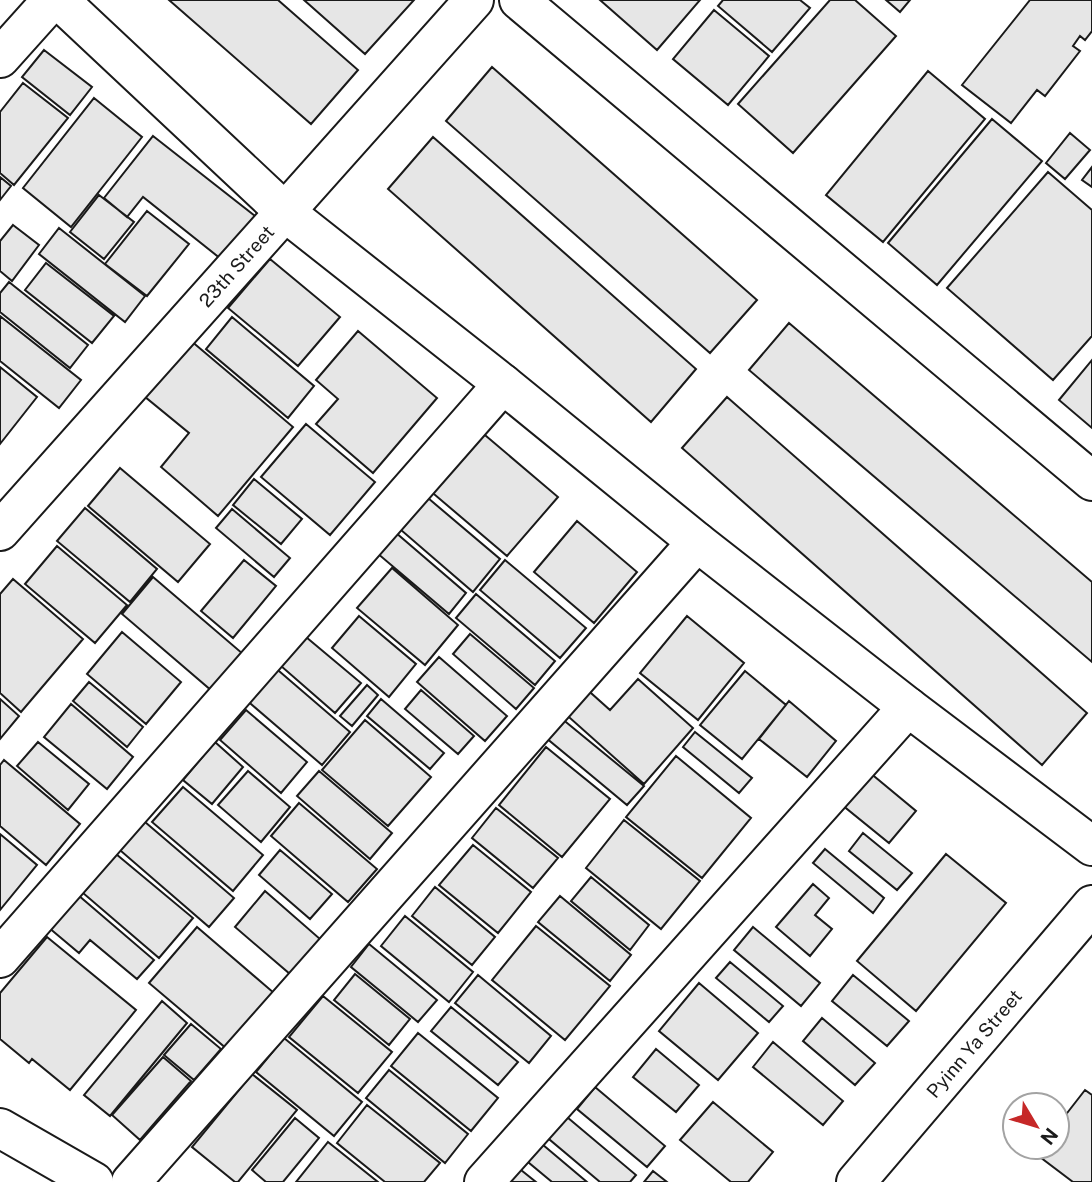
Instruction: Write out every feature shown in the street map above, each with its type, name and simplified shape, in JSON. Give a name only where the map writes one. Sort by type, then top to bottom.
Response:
[{"type":"street","points":[[0,58],[52,0]]},
{"type":"street","points":[[60,0],[285,212],[697,542],[1092,846]]},
{"type":"street","name":"23th Street","points":[[0,531],[474,0]]},
{"type":"street","points":[[519,0],[1092,481]]},
{"type":"street","points":[[0,958],[503,384]]},
{"type":"street","points":[[131,1182],[697,542]]},
{"type":"street","points":[[484,1182],[908,707]]},
{"type":"street","name":"Pyinn Ya Street","points":[[856,1182],[1092,905]]},
{"type":"street","points":[[0,1128],[94,1182]]},
{"type":"building","points":[[169,0],[278,0],[358,70],[311,124]]},
{"type":"building","points":[[304,0],[414,0],[365,54]]},
{"type":"building","points":[[600,0],[700,0],[657,50]]},
{"type":"building","points":[[723,0],[800,0],[810,8],[772,52],[718,6]]},
{"type":"building","points":[[830,0],[855,0],[896,36],[793,153],[738,104]]},
{"type":"building","points":[[886,0],[910,0],[900,12]]},
{"type":"building","points":[[1030,0],[1092,0],[1092,31],[1085,40],[1080,36],[1073,46],[1080,51],[1045,96],[1037,90],[1011,123],[962,85]]},
{"type":"building","points":[[714,10],[769,56],[728,105],[673,59]]},
{"type":"building","points":[[44,50],[92,87],[70,115],[22,77]]},
{"type":"building","points":[[492,67],[757,300],[710,353],[446,121]]},
{"type":"building","points":[[928,71],[985,119],[883,242],[826,195]]},
{"type":"building","points":[[23,83],[68,118],[14,185],[0,173],[0,112]]},
{"type":"building","points":[[94,98],[142,137],[71,227],[23,188]]},
{"type":"building","points":[[992,119],[1042,161],[937,285],[888,243]]},
{"type":"building","points":[[1070,133],[1090,150],[1065,179],[1046,163]]},
{"type":"building","points":[[153,136],[255,216],[221,259],[143,197],[127,217],[104,198]]},
{"type":"building","points":[[433,137],[696,369],[651,422],[388,189]]},
{"type":"building","points":[[1092,167],[1092,187],[1082,180]]},
{"type":"building","points":[[1048,172],[1092,210],[1092,336],[1053,380],[947,288]]},
{"type":"building","points":[[0,177],[11,186],[0,200]]},
{"type":"building","points":[[99,195],[134,222],[104,259],[70,232]]},
{"type":"building","points":[[147,211],[189,244],[147,296],[105,264]]},
{"type":"building","points":[[13,225],[39,245],[12,281],[0,271],[0,241]]},
{"type":"building","points":[[59,228],[145,296],[125,322],[39,254]]},
{"type":"building","points":[[270,259],[340,317],[298,366],[228,308]]},
{"type":"building","points":[[46,263],[114,316],[92,343],[25,290]]},
{"type":"building","points":[[9,282],[88,345],[70,368],[0,312],[0,293]]},
{"type":"building","points":[[0,316],[81,380],[59,408],[0,361]]},
{"type":"building","points":[[232,317],[314,386],[288,418],[206,349]]},
{"type":"building","points":[[789,323],[1092,582],[1092,662],[749,370]]},
{"type":"building","points":[[358,331],[437,398],[373,473],[316,424],[338,399],[316,380]]},
{"type":"building","points":[[190,340],[293,427],[218,516],[161,467],[189,433],[144,396]]},
{"type":"building","points":[[1092,360],[1092,428],[1059,400]]},
{"type":"building","points":[[0,367],[37,397],[0,444]]},
{"type":"building","points":[[727,397],[1087,713],[1042,765],[682,448]]},
{"type":"building","points":[[306,424],[375,482],[330,535],[261,477]]},
{"type":"building","points":[[479,430],[558,497],[507,556],[428,489]]},
{"type":"building","points":[[120,468],[210,544],[178,582],[88,506]]},
{"type":"building","points":[[254,479],[302,519],[281,544],[233,505]]},
{"type":"building","points":[[428,498],[500,559],[473,592],[401,530]]},
{"type":"building","points":[[85,508],[157,569],[130,602],[57,541]]},
{"type":"building","points":[[232,509],[290,558],[274,577],[216,528]]},
{"type":"building","points":[[577,521],[637,572],[594,623],[534,572]]},
{"type":"building","points":[[395,532],[466,593],[449,614],[377,553]]},
{"type":"building","points":[[57,546],[127,605],[95,643],[25,584]]},
{"type":"building","points":[[244,560],[276,586],[233,638],[201,611]]},
{"type":"building","points":[[505,560],[586,628],[560,658],[480,590]]},
{"type":"building","points":[[392,568],[458,625],[425,665],[357,608]]},
{"type":"building","points":[[153,577],[243,654],[212,691],[122,614]]},
{"type":"building","points":[[13,579],[83,639],[21,712],[0,693],[0,594]]},
{"type":"building","points":[[476,594],[555,661],[535,685],[456,618]]},
{"type":"building","points":[[359,616],[416,664],[389,697],[332,648]]},
{"type":"building","points":[[687,616],[744,663],[698,720],[640,673]]},
{"type":"building","points":[[122,632],[181,682],[146,724],[87,674]]},
{"type":"building","points":[[470,634],[534,688],[516,709],[453,654]]},
{"type":"building","points":[[306,637],[361,683],[335,713],[281,666]]},
{"type":"building","points":[[439,657],[507,716],[485,741],[417,682]]},
{"type":"building","points":[[272,665],[350,732],[322,765],[244,698]]},
{"type":"building","points":[[745,671],[786,705],[742,759],[700,725]]},
{"type":"building","points":[[638,679],[693,728],[644,784],[561,710],[582,685],[610,710]]},
{"type":"building","points":[[89,682],[143,727],[127,747],[73,701]]},
{"type":"building","points":[[367,685],[378,695],[352,726],[340,716]]},
{"type":"building","points":[[421,690],[474,736],[458,754],[405,709]]},
{"type":"building","points":[[0,699],[19,716],[0,739]]},
{"type":"building","points":[[381,699],[444,753],[430,769],[367,716]]},
{"type":"building","points":[[789,701],[836,741],[807,777],[759,739]]},
{"type":"building","points":[[71,704],[133,757],[107,789],[44,737]]},
{"type":"building","points":[[246,710],[307,762],[281,793],[220,740]]},
{"type":"building","points":[[561,718],[644,786],[627,805],[545,737]]},
{"type":"building","points":[[365,720],[431,777],[388,826],[322,770]]},
{"type":"building","points":[[695,732],[752,778],[739,793],[683,747]]},
{"type":"building","points":[[38,742],[89,784],[68,810],[17,766]]},
{"type":"building","points":[[215,742],[243,767],[212,804],[183,780]]},
{"type":"building","points":[[546,747],[610,799],[562,857],[499,805]]},
{"type":"building","points":[[676,756],[751,818],[702,878],[626,817]]},
{"type":"building","points":[[4,760],[80,824],[46,865],[0,826],[0,765]]},
{"type":"building","points":[[863,767],[916,811],[889,843],[836,800]]},
{"type":"building","points":[[248,771],[290,807],[261,842],[218,805]]},
{"type":"building","points":[[319,771],[392,833],[370,859],[297,796]]},
{"type":"building","points":[[183,787],[263,855],[233,891],[152,822]]},
{"type":"building","points":[[299,803],[377,869],[348,902],[271,836]]},
{"type":"building","points":[[496,808],[558,858],[533,888],[472,838]]},
{"type":"building","points":[[138,816],[234,898],[209,927],[114,845]]},
{"type":"building","points":[[624,820],[700,881],[661,929],[586,868]]},
{"type":"building","points":[[863,833],[912,873],[897,890],[849,851]]},
{"type":"building","points":[[0,834],[37,865],[0,910]]},
{"type":"building","points":[[473,845],[531,892],[498,933],[439,885]]},
{"type":"building","points":[[825,849],[884,898],[873,913],[813,863]]},
{"type":"building","points":[[280,850],[332,894],[310,919],[259,875]]},
{"type":"building","points":[[116,854],[193,918],[159,958],[83,893]]},
{"type":"building","points":[[946,854],[1006,903],[916,1011],[857,961]]},
{"type":"building","points":[[591,877],[649,925],[630,950],[571,901]]},
{"type":"building","points":[[813,884],[829,898],[815,915],[832,929],[810,956],[776,927]]},
{"type":"building","points":[[435,887],[495,937],[472,965],[412,916]]},
{"type":"building","points":[[71,889],[154,960],[137,979],[90,940],[79,953],[42,922]]},
{"type":"building","points":[[265,891],[320,939],[290,974],[235,927]]},
{"type":"building","points":[[560,896],[631,955],[610,981],[538,922]]},
{"type":"building","points":[[405,916],[473,972],[449,1002],[381,946]]},
{"type":"building","points":[[536,926],[610,986],[565,1040],[492,980]]},
{"type":"building","points":[[197,927],[274,993],[227,1049],[149,983]]},
{"type":"building","points":[[753,927],[820,983],[801,1006],[734,950]]},
{"type":"building","points":[[47,937],[136,1010],[70,1090],[32,1059],[29,1063],[0,1039],[0,993]]},
{"type":"building","points":[[369,944],[437,1000],[418,1022],[351,967]]},
{"type":"building","points":[[730,962],[783,1006],[769,1022],[716,978]]},
{"type":"building","points":[[355,974],[410,1019],[389,1045],[334,1000]]},
{"type":"building","points":[[478,975],[551,1036],[529,1063],[455,1003]]},
{"type":"building","points":[[853,975],[909,1021],[887,1046],[832,1001]]},
{"type":"building","points":[[699,983],[758,1033],[718,1080],[659,1031]]},
{"type":"building","points":[[323,996],[392,1052],[358,1093],[289,1037]]},
{"type":"building","points":[[162,1001],[187,1023],[110,1116],[84,1095]]},
{"type":"building","points":[[451,1007],[518,1062],[498,1085],[431,1031]]},
{"type":"building","points":[[822,1018],[875,1063],[855,1085],[803,1041]]},
{"type":"building","points":[[191,1024],[221,1049],[194,1080],[164,1055]]},
{"type":"building","points":[[418,1033],[498,1098],[471,1131],[391,1066]]},
{"type":"building","points":[[284,1038],[362,1102],[334,1136],[256,1072]]},
{"type":"building","points":[[773,1042],[843,1101],[823,1125],[753,1067]]},
{"type":"building","points":[[656,1049],[699,1085],[676,1112],[633,1077]]},
{"type":"building","points":[[163,1057],[191,1081],[140,1140],[112,1115]]},
{"type":"building","points":[[389,1070],[468,1134],[445,1163],[366,1098]]},
{"type":"building","points":[[252,1074],[297,1110],[238,1182],[235,1182],[192,1147]]},
{"type":"building","points":[[595,1087],[665,1146],[647,1167],[577,1109]]},
{"type":"building","points":[[1085,1090],[1092,1095],[1092,1182],[1073,1182],[1045,1161],[1071,1161],[1071,1108]]},
{"type":"building","points":[[713,1102],[773,1152],[748,1182],[731,1182],[680,1140]]},
{"type":"building","points":[[367,1105],[440,1163],[424,1182],[385,1182],[337,1143]]},
{"type":"building","points":[[561,1112],[636,1175],[630,1182],[600,1182],[543,1134]]},
{"type":"building","points":[[295,1118],[319,1138],[283,1182],[266,1182],[252,1170]]},
{"type":"building","points":[[536,1139],[587,1182],[552,1182],[522,1157]]},
{"type":"building","points":[[328,1142],[378,1182],[296,1182]]},
{"type":"building","points":[[516,1166],[536,1182],[504,1182]]},
{"type":"building","points":[[653,1171],[667,1182],[644,1182]]}]
